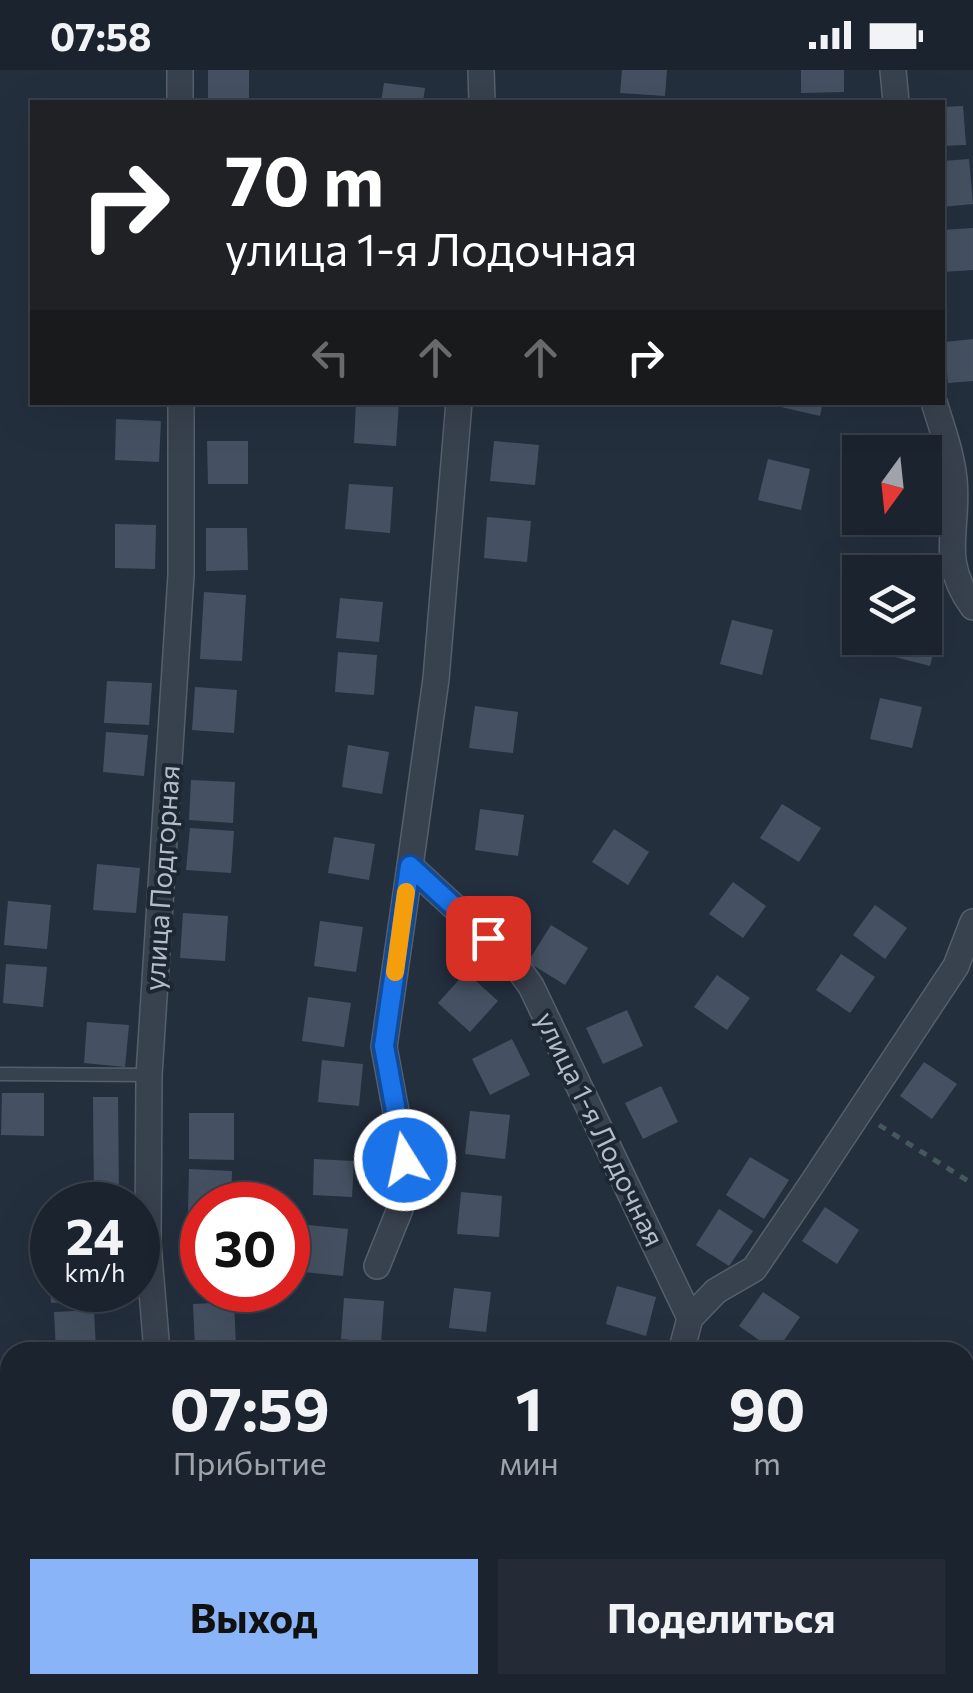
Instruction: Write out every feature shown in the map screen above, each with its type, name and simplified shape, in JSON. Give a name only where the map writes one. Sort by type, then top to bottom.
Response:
[{"type":"street","points":[[180,70],[180,100]]},
{"type":"street","points":[[481,70],[482,100]]},
{"type":"street","points":[[893,70],[896,100]]},
{"type":"street","name":"улица Подгорная","points":[[156,1342],[148,1243],[150,1075],[182,575],[181,405]]},
{"type":"street","points":[[377,1266],[400,1209],[405,1160],[384,1046],[436,679],[459,405]]},
{"type":"street","points":[[935,405],[950,453],[954,484],[951,555],[958,586],[973,607]]},
{"type":"street","name":"улица 1-я Лодочная","points":[[410,866],[513,961],[532,986],[690,1318]]},
{"type":"street","points":[[684,1342],[690,1318],[716,1291],[754,1268],[956,966],[973,922]]},
{"type":"lane","points":[[0,1074],[150,1075]]},
{"type":"path","points":[[860,1113],[973,1184]]},
{"type":"building","points":[[208,70],[249,70],[249,100],[208,100]]},
{"type":"building","points":[[622,70],[667,70],[665,96],[620,93]]},
{"type":"building","points":[[801,70],[844,70],[844,92],[801,93]]},
{"type":"building","points":[[384,83],[425,88],[423,100],[381,100]]},
{"type":"building","points":[[963,106],[966,145],[945,146],[945,107]]},
{"type":"building","points":[[969,159],[973,204],[945,207],[945,161]]},
{"type":"building","points":[[973,228],[973,270],[945,272],[945,230]]},
{"type":"building","points":[[973,339],[973,381],[948,383],[945,342]]},
{"type":"building","points":[[356,405],[399,405],[396,446],[354,443]]},
{"type":"building","points":[[781,405],[822,405],[820,416]]},
{"type":"building","points":[[116,419],[161,421],[159,462],[115,460]]},
{"type":"building","points":[[207,441],[248,441],[248,484],[208,484]]},
{"type":"building","points":[[494,441],[539,445],[535,485],[490,481]]},
{"type":"building","points":[[768,459],[810,469],[801,510],[758,500]]},
{"type":"building","points":[[349,484],[393,487],[390,533],[345,529]]},
{"type":"building","points":[[487,517],[531,521],[527,562],[484,558]]},
{"type":"building","points":[[115,524],[156,525],[155,569],[115,568]]},
{"type":"building","points":[[206,528],[247,528],[248,570],[206,571]]},
{"type":"building","points":[[204,592],[246,595],[242,661],[200,659]]},
{"type":"building","points":[[340,598],[383,602],[379,642],[336,638]]},
{"type":"building","points":[[732,620],[773,630],[762,675],[720,664]]},
{"type":"building","points":[[338,652],[377,655],[374,695],[335,692]]},
{"type":"building","points":[[891,655],[933,655],[930,666]]},
{"type":"building","points":[[107,681],[152,683],[149,725],[104,723]]},
{"type":"building","points":[[195,687],[237,690],[234,733],[192,730]]},
{"type":"building","points":[[880,698],[922,707],[912,748],[870,739]]},
{"type":"building","points":[[475,706],[518,712],[513,753],[469,748]]},
{"type":"building","points":[[106,732],[148,735],[144,776],[103,772]]},
{"type":"building","points":[[348,745],[389,752],[382,794],[342,787]]},
{"type":"building","points":[[191,780],[235,782],[233,823],[189,820]]},
{"type":"building","points":[[782,804],[821,828],[799,862],[760,838]]},
{"type":"building","points":[[480,809],[524,815],[518,856],[475,850]]},
{"type":"building","points":[[190,828],[234,831],[231,873],[186,870]]},
{"type":"building","points":[[614,829],[649,852],[628,885],[592,862]]},
{"type":"building","points":[[334,837],[375,844],[369,880],[328,873]]},
{"type":"building","points":[[97,864],[140,868],[136,913],[93,910]]},
{"type":"building","points":[[733,882],[766,906],[743,938],[709,914]]},
{"type":"building","points":[[8,901],[51,905],[47,949],[4,945]]},
{"type":"building","points":[[875,905],[907,928],[885,959],[853,935]]},
{"type":"building","points":[[183,913],[228,916],[225,961],[180,958]]},
{"type":"building","points":[[320,921],[363,927],[356,972],[314,966]]},
{"type":"building","points":[[551,925],[588,948],[565,985],[528,962]]},
{"type":"building","points":[[841,954],[875,977],[850,1013],[816,990]]},
{"type":"building","points":[[6,964],[47,967],[43,1007],[3,1003]]},
{"type":"building","points":[[466,972],[498,1001],[470,1032],[438,1003]]},
{"type":"building","points":[[717,975],[750,998],[727,1030],[694,1007]]},
{"type":"building","points":[[308,997],[351,1003],[344,1047],[302,1041]]},
{"type":"building","points":[[627,1010],[643,1046],[603,1064],[586,1028]]},
{"type":"building","points":[[87,1022],[129,1025],[125,1067],[84,1063]]},
{"type":"building","points":[[512,1039],[530,1075],[490,1095],[472,1059]]},
{"type":"building","points":[[322,1060],[363,1064],[359,1106],[318,1102]]},
{"type":"building","points":[[924,1062],[957,1084],[932,1119],[900,1096]]},
{"type":"building","points":[[661,1086],[678,1122],[643,1139],[625,1103]]},
{"type":"building","points":[[2,1093],[44,1093],[44,1136],[1,1135]]},
{"type":"building","points":[[93,1097],[118,1097],[119,1182],[94,1182]]},
{"type":"building","points":[[470,1111],[510,1115],[505,1159],[465,1154]]},
{"type":"building","points":[[189,1113],[234,1113],[234,1160],[189,1159]]},
{"type":"building","points":[[750,1157],[789,1180],[764,1219],[726,1195]]},
{"type":"building","points":[[314,1159],[354,1161],[352,1197],[313,1195]]},
{"type":"building","points":[[189,1169],[232,1171],[232,1182],[189,1182]]},
{"type":"building","points":[[461,1192],[502,1196],[499,1237],[457,1234]]},
{"type":"building","points":[[825,1207],[859,1230],[837,1264],[802,1241]]},
{"type":"building","points":[[719,1209],[753,1231],[729,1266],[696,1245]]},
{"type":"building","points":[[310,1225],[348,1229],[343,1276],[310,1273]]},
{"type":"building","points":[[617,1286],[656,1297],[646,1336],[606,1324]]},
{"type":"building","points":[[454,1288],[491,1292],[486,1332],[449,1328]]},
{"type":"building","points":[[763,1292],[800,1317],[783,1342],[762,1342],[739,1326]]},
{"type":"building","points":[[344,1298],[384,1301],[381,1342],[341,1339]]},
{"type":"building","points":[[54,1312],[94,1312],[96,1342],[56,1342]]},
{"type":"building","points":[[193,1312],[234,1312],[236,1342],[195,1342]]},
{"type":"slow traffic","points":[[395,972],[406,892]]},
{"type":"route","points":[[405,1160],[384,1046],[410,866],[488,938]]}]
